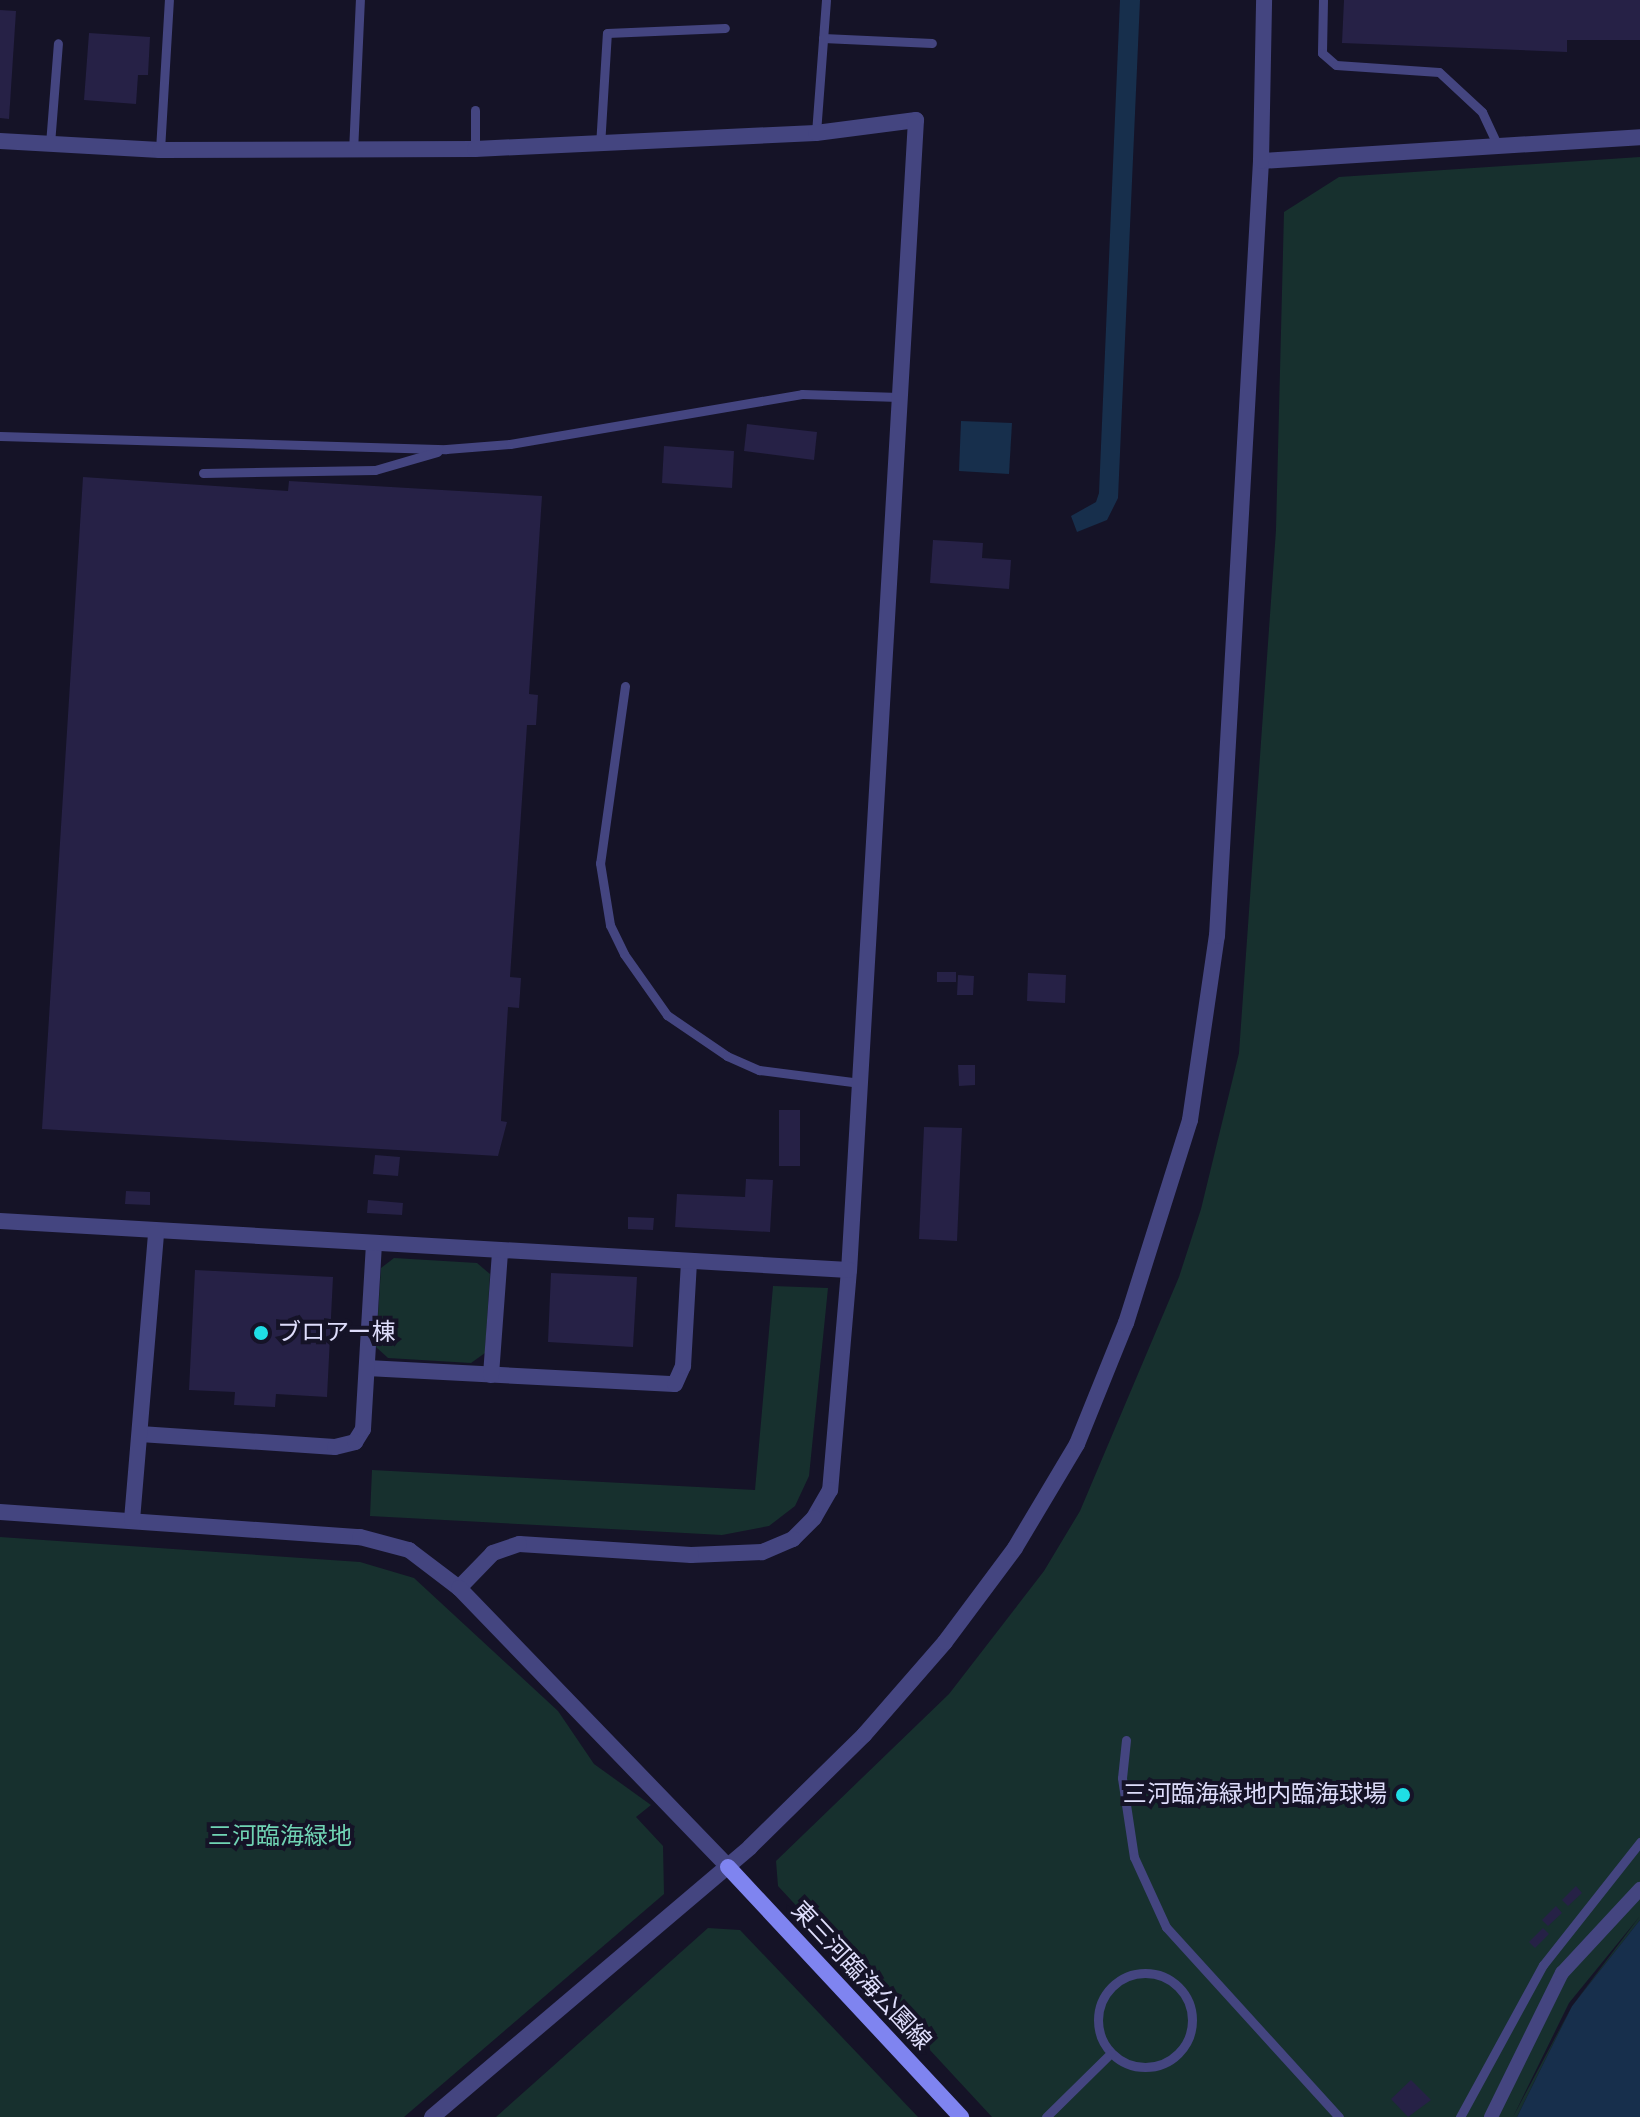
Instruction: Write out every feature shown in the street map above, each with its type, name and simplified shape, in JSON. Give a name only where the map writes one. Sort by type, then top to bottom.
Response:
[{"type":"main road","name":"東三河臨海公園線","points":[[728,1867],[961,2117]]},
{"type":"street","points":[[432,2117],[728,1867],[864,1735],[945,1642],[1015,1548],[1077,1444],[1152,1253],[1202,1062],[1217,936],[1261,161],[1264,0]]},
{"type":"street","points":[[0,141],[160,150],[353,152],[600,146],[816,133],[916,120],[849,1270],[833,1474],[822,1506],[793,1539],[762,1552],[733,1555],[507,1546],[459,1588]]},
{"type":"street","points":[[1261,161],[1640,137]]},
{"type":"street","points":[[0,1221],[156,1233],[849,1270]]},
{"type":"street","points":[[132,1520],[156,1233]]},
{"type":"street","points":[[140,1434],[349,1445],[363,1429],[374,1245]]},
{"type":"street","points":[[491,1375],[500,1252]]},
{"type":"street","points":[[367,1368],[675,1384],[683,1366],[689,1262]]},
{"type":"street","points":[[0,1512],[377,1540],[425,1558],[459,1588],[728,1867]]},
{"type":"street","points":[[1491,2117],[1562,1973],[1640,1889]]},
{"type":"lane","points":[[160,150],[169,0]]},
{"type":"lane","points":[[353,152],[360,0]]},
{"type":"lane","points":[[816,133],[826,0]]},
{"type":"lane","points":[[1323,0],[1322,53],[1336,65],[1439,72],[1482,112],[1498,146]]},
{"type":"lane","points":[[600,146],[607,33],[725,28]]},
{"type":"lane","points":[[823,38],[932,43]]},
{"type":"lane","points":[[50,144],[58,43]]},
{"type":"lane","points":[[475,110],[475,149]]},
{"type":"lane","points":[[0,436],[446,449],[510,444],[787,396],[899,397]]},
{"type":"lane","points":[[203,473],[375,470],[446,449]]},
{"type":"lane","points":[[625,686],[600,863],[610,925],[624,954],[667,1015],[727,1056],[759,1070],[860,1083]]},
{"type":"lane","points":[[1126,1740],[1122,1778],[1134,1857],[1166,1927],[1339,2117]]},
{"type":"lane","points":[[1460,2117],[1543,1965],[1640,1842]]},
{"type":"lane","points":[[1141,1973],[1176,1985],[1191,2013],[1181,2050],[1149,2067],[1128,2064],[1111,2053],[1098,2019],[1112,1986],[1141,1973]]},
{"type":"lane","points":[[1046,2117],[1111,2053]]},
{"type":"green space","points":[[1640,157],[1640,1920],[1572,2006],[1517,2117],[992,2117],[778,1886],[776,1861],[949,1694],[1044,1571],[1080,1511],[1179,1277],[1201,1209],[1239,1053],[1276,530],[1284,212],[1339,177]]},
{"type":"green space","points":[[394,1258],[477,1263],[490,1274],[485,1353],[471,1363],[388,1358],[376,1347],[381,1268]]},
{"type":"green space","points":[[773,1286],[828,1288],[809,1476],[795,1506],[769,1526],[722,1535],[370,1516],[372,1470],[755,1490]]},
{"type":"green space","name":"三河臨海緑地","points":[[0,1537],[360,1562],[414,1578],[558,1711],[594,1764],[651,1805],[636,1817],[663,1846],[664,1894],[404,2117],[0,2117]]},
{"type":"green space","points":[[708,1928],[740,1930],[918,2117],[496,2117]]},
{"type":"water","points":[[1120,0],[1140,0],[1118,498],[1107,520],[1077,532],[1071,516],[1096,502],[1099,493]]},
{"type":"water","points":[[961,421],[1012,423],[1009,474],[959,471]]},
{"type":"water","points":[[1640,1920],[1640,2117],[1517,2117],[1572,2006]]},
{"type":"pier","points":[[1640,1916],[1572,2006],[1513,2117],[1569,2003]]},
{"type":"building","points":[[1344,0],[1640,0],[1640,40],[1567,40],[1567,52],[1342,43]]},
{"type":"building","points":[[0,10],[16,11],[9,119],[0,118]]},
{"type":"building","points":[[89,33],[150,37],[148,75],[138,75],[136,104],[84,100]]},
{"type":"building","points":[[747,424],[817,432],[814,460],[744,451]]},
{"type":"building","points":[[664,446],[734,451],[732,488],[662,483]]},
{"type":"building","points":[[83,477],[288,491],[289,481],[542,496],[529,694],[538,695],[536,725],[527,725],[510,977],[521,978],[519,1008],[508,1007],[501,1121],[507,1122],[498,1156],[42,1129]]},
{"type":"building","points":[[933,540],[983,543],[982,558],[1011,560],[1009,589],[930,583]]},
{"type":"building","points":[[937,972],[956,972],[956,982],[937,982]]},
{"type":"building","points":[[1028,973],[1066,975],[1065,1003],[1027,1001]]},
{"type":"building","points":[[958,975],[974,976],[973,995],[957,995]]},
{"type":"building","points":[[958,1065],[975,1065],[975,1085],[959,1086]]},
{"type":"building","points":[[779,1110],[800,1110],[800,1166],[779,1166]]},
{"type":"building","points":[[924,1127],[962,1128],[957,1241],[919,1239]]},
{"type":"building","points":[[375,1155],[400,1157],[398,1176],[373,1174]]},
{"type":"building","points":[[746,1179],[773,1180],[770,1232],[675,1227],[677,1194],[745,1197]]},
{"type":"building","points":[[126,1191],[150,1192],[150,1205],[125,1204]]},
{"type":"building","points":[[368,1200],[403,1203],[402,1215],[367,1213]]},
{"type":"building","points":[[628,1217],[654,1218],[653,1230],[628,1229]]},
{"type":"building","name":"ブロアー棟","points":[[195,1270],[333,1277],[327,1397],[276,1394],[275,1407],[234,1405],[235,1392],[189,1390]]},
{"type":"building","points":[[551,1273],[637,1277],[633,1347],[548,1342]]},
{"type":"building","points":[[1576,1886],[1582,1893],[1568,1906],[1562,1900]]},
{"type":"building","points":[[1556,1906],[1562,1913],[1548,1926],[1542,1920]]},
{"type":"building","points":[[1543,1928],[1549,1934],[1535,1948],[1529,1942]]},
{"type":"building","points":[[1411,2080],[1431,2100],[1408,2117],[1391,2099]]},
{"type":"place","name":"ブロアー棟","points":[[261,1333]]},
{"type":"place","name":"三河臨海緑地内臨海球場","points":[[1403,1795]]}]
